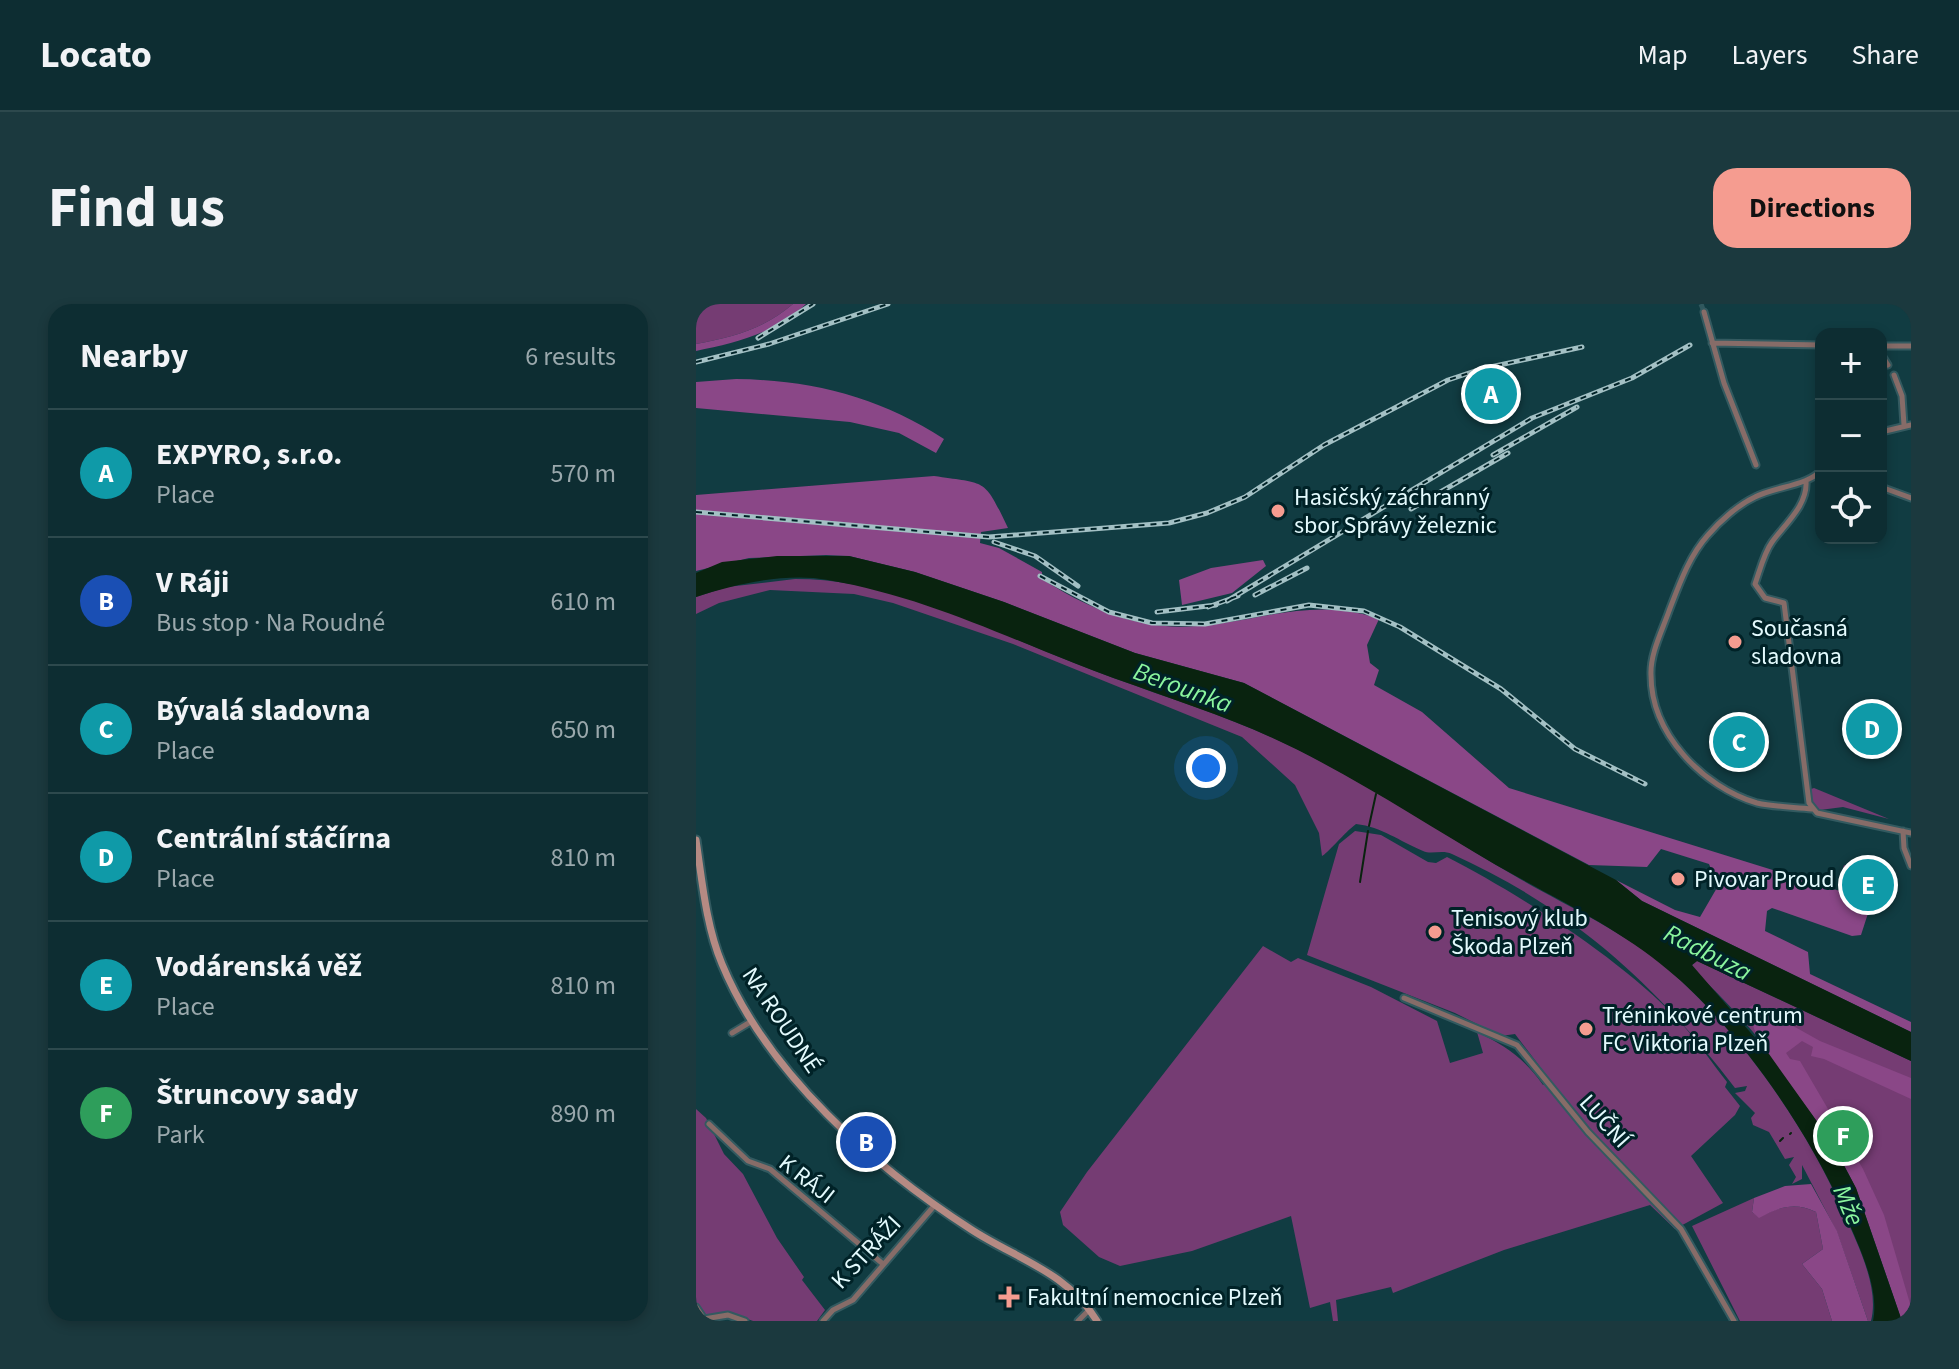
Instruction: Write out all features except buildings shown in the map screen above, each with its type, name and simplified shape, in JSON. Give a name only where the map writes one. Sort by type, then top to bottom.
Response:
[{"type":"street","points":[[1704,312],[1712,343],[1756,465]]},
{"type":"street","points":[[1712,343],[1815,345]]},
{"type":"street","points":[[1887,346],[1911,346]]},
{"type":"street","points":[[1887,430],[1908,425],[1899,383],[1894,375]]},
{"type":"street","points":[[1818,472],[1806,481],[1785,484],[1753,497],[1706,537],[1677,591],[1653,655],[1650,673],[1654,703],[1666,732],[1686,759],[1722,789],[1754,802],[1812,809],[1817,813],[1911,833]]},
{"type":"street","points":[[1806,481],[1805,492],[1788,525],[1771,544],[1755,584],[1765,598],[1784,603],[1812,809]]},
{"type":"street","points":[[1887,489],[1911,498]]},
{"type":"street","points":[[1903,831],[1911,866]]},
{"type":"street","name":"NA ROUDNÉ","points":[[696,840],[721,961],[752,1020],[789,1073],[834,1121],[934,1206],[1000,1248],[1046,1268],[1066,1284],[1097,1321]]},
{"type":"street","name":"LUČNÍ","points":[[1404,998],[1517,1045],[1588,1132],[1681,1229],[1734,1321]]},
{"type":"street","points":[[732,1033],[752,1020]]},
{"type":"street","name":"K RÁJI","points":[[709,1124],[748,1161],[770,1169],[883,1264]]},
{"type":"street","name":"K STRÁŽI","points":[[823,1321],[833,1310],[853,1300],[934,1206]]},
{"type":"street","points":[[696,1307],[704,1319],[728,1315],[745,1321]]},
{"type":"street","points":[[1078,1321],[1089,1309]]},
{"type":"shaded area","points":[[696,304],[793,304],[771,320],[748,331],[696,344]]},
{"type":"shaded area","points":[[793,304],[806,304],[769,330],[696,351],[696,344],[748,331],[771,320]]},
{"type":"shaded area","points":[[736,379],[792,383],[844,394],[895,412],[944,439],[936,453],[899,433],[850,422],[696,408],[696,382]]},
{"type":"shaded area","points":[[934,476],[975,483],[982,486],[994,500],[1008,528],[981,532],[980,543],[999,548],[1042,572],[1042,579],[1060,590],[1116,616],[1177,627],[1311,610],[1356,612],[1379,619],[1367,645],[1370,663],[1379,670],[1374,685],[1422,712],[1509,788],[1872,901],[1861,935],[1852,936],[1772,908],[1767,911],[1765,931],[1808,952],[1810,974],[1911,1022],[1911,1032],[1642,901],[1616,880],[1675,910],[1700,917],[1718,886],[1709,864],[1661,849],[1647,867],[1589,865],[1244,683],[1135,653],[1004,602],[915,572],[849,556],[749,558],[696,571],[696,495]]},
{"type":"shaded area","points":[[1263,560],[1266,566],[1232,593],[1182,605],[1179,580],[1211,568]]},
{"type":"shaded area","points":[[795,579],[867,587],[937,607],[1092,670],[1272,737],[1378,793],[1652,956],[1720,1021],[1768,1080],[1809,1145],[1860,1249],[1872,1293],[1871,1321],[1868,1321],[1837,1232],[1802,1165],[1802,1179],[1792,1184],[1796,1177],[1789,1165],[1794,1157],[1785,1159],[1769,1132],[1753,1125],[1751,1118],[1755,1113],[1735,1093],[1745,1091],[1747,1086],[1735,1088],[1705,1050],[1642,982],[1574,925],[1536,899],[1452,854],[1423,851],[1365,826],[1356,824],[1322,856],[1319,833],[1295,785],[1242,737],[1013,644],[893,603],[854,594],[770,590],[719,603],[696,614],[696,597],[727,587]]},
{"type":"shaded area","points":[[1811,789],[1889,819],[1843,807],[1820,810],[1812,802]]},
{"type":"shaded area","points":[[1355,831],[1381,835],[1428,862],[1436,863],[1447,857],[1539,910],[1632,977],[1682,1024],[1727,1082],[1725,1087],[1740,1106],[1735,1115],[1691,1156],[1723,1203],[1675,1229],[1650,1205],[1504,1250],[1393,1293],[1391,1287],[1336,1300],[1338,1321],[1333,1321],[1330,1302],[1310,1308],[1291,1216],[1192,1251],[1120,1266],[1099,1257],[1063,1225],[1060,1212],[1087,1172],[1263,946],[1291,962],[1298,958],[1371,987],[1437,1021],[1450,1063],[1483,1053],[1477,1032],[1514,1054],[1543,1085],[1550,1080],[1515,1034],[1501,1036],[1455,1013],[1307,955],[1339,844]]},
{"type":"shaded area","points":[[1844,865],[1858,871],[1855,887],[1874,894],[1877,877],[1896,879],[1888,902],[1839,884]]},
{"type":"shaded area","points":[[1697,961],[1911,1061],[1911,1321],[1902,1321],[1863,1203],[1825,1129],[1763,1044],[1694,971],[1692,965]]},
{"type":"shaded area","points":[[1754,1004],[1820,1041],[1911,1078],[1911,1099],[1811,1056],[1813,1047],[1802,1041],[1786,1053],[1790,1059],[1800,1061],[1863,1169],[1884,1215],[1911,1307],[1911,1321],[1905,1316],[1902,1321],[1856,1188],[1831,1141],[1759,1042],[1747,1009]]},
{"type":"shaded area","points":[[696,1109],[706,1118],[724,1154],[743,1174],[777,1238],[804,1277],[802,1280],[825,1310],[817,1321],[753,1321],[728,1312],[704,1315],[696,1303]]},
{"type":"shaded area","points":[[1811,1184],[1837,1231],[1868,1321],[1832,1321],[1822,1289],[1802,1264],[1823,1249],[1816,1212],[1787,1207],[1759,1218],[1752,1212],[1754,1198],[1785,1186]]},
{"type":"shaded area","points":[[1754,1198],[1752,1212],[1759,1217],[1787,1207],[1816,1212],[1823,1249],[1802,1264],[1822,1289],[1832,1321],[1740,1321],[1692,1226]]},
{"type":"water","points":[[777,556],[849,556],[915,572],[1004,602],[1135,653],[1244,683],[1616,880],[1642,901],[1911,1032],[1911,1061],[1697,961],[1692,965],[1769,1054],[1831,1141],[1856,1188],[1902,1321],[1873,1321],[1871,1281],[1856,1239],[1812,1149],[1769,1082],[1720,1020],[1694,993],[1628,940],[1368,789],[1269,736],[954,615],[893,595],[812,578],[761,581],[696,597],[696,573],[722,562]]},
{"type":"waterway","points":[[1369,826],[1376,794]]},
{"type":"waterway","points":[[1360,882],[1368,831]]},
{"type":"waterway","points":[[1780,1141],[1783,1138]]},
{"type":"tunnel","points":[[1701,304],[1704,312]]},
{"type":"railway","points":[[758,338],[813,304]]},
{"type":"railway","points":[[696,362],[769,344],[888,304]]},
{"type":"railway","points":[[1227,601],[1532,418],[1632,378],[1690,345]]},
{"type":"railway","points":[[696,512],[989,537],[1169,523],[1207,513],[1245,497],[1324,445],[1448,380],[1481,369],[1582,347]]},
{"type":"railway","points":[[1493,455],[1577,407]]},
{"type":"railway","points":[[1411,509],[1508,453]]},
{"type":"railway","points":[[994,542],[1035,556],[1078,586]]},
{"type":"railway","points":[[1255,595],[1307,568]]},
{"type":"railway","points":[[1040,576],[1109,612],[1152,623],[1205,624],[1309,605],[1364,611],[1400,627],[1501,689],[1575,749],[1645,784]]},
{"type":"railway","points":[[1208,607],[1238,596]]},
{"type":"railway","points":[[1157,612],[1216,605]]},
{"type":"place","name":"EXPYRO, s.r.o.","points":[[1491,394]]},
{"type":"place","name":"Hasičský záchranný sbor Správy železnic","points":[[1278,511]]},
{"type":"place","name":"Současná sladovna","points":[[1735,642]]},
{"type":"place","name":"Centrální stáčírna","points":[[1872,729]]},
{"type":"place","name":"Bývalá sladovna","points":[[1739,742]]},
{"type":"place","name":"Pivovar Proud","points":[[1678,879]]},
{"type":"place","name":"Vodárenská věž","points":[[1868,885]]},
{"type":"place","name":"Tenisový klub Škoda Plzeň","points":[[1435,932]]},
{"type":"place","name":"Tréninkové centrum FC Viktoria Plzeň","points":[[1586,1029]]},
{"type":"place","name":"Štruncovy sady","points":[[1843,1136]]},
{"type":"place","name":"V Ráji","points":[[866,1142]]},
{"type":"place","name":"Fakultní nemocnice Plzeň","points":[[1009,1297]]},
{"type":"water label","name":"Berounka","points":[[1183,687]]},
{"type":"water label","name":"Radbuza","points":[[1708,952]]},
{"type":"water label","name":"Mže","points":[[1849,1205]]}]
